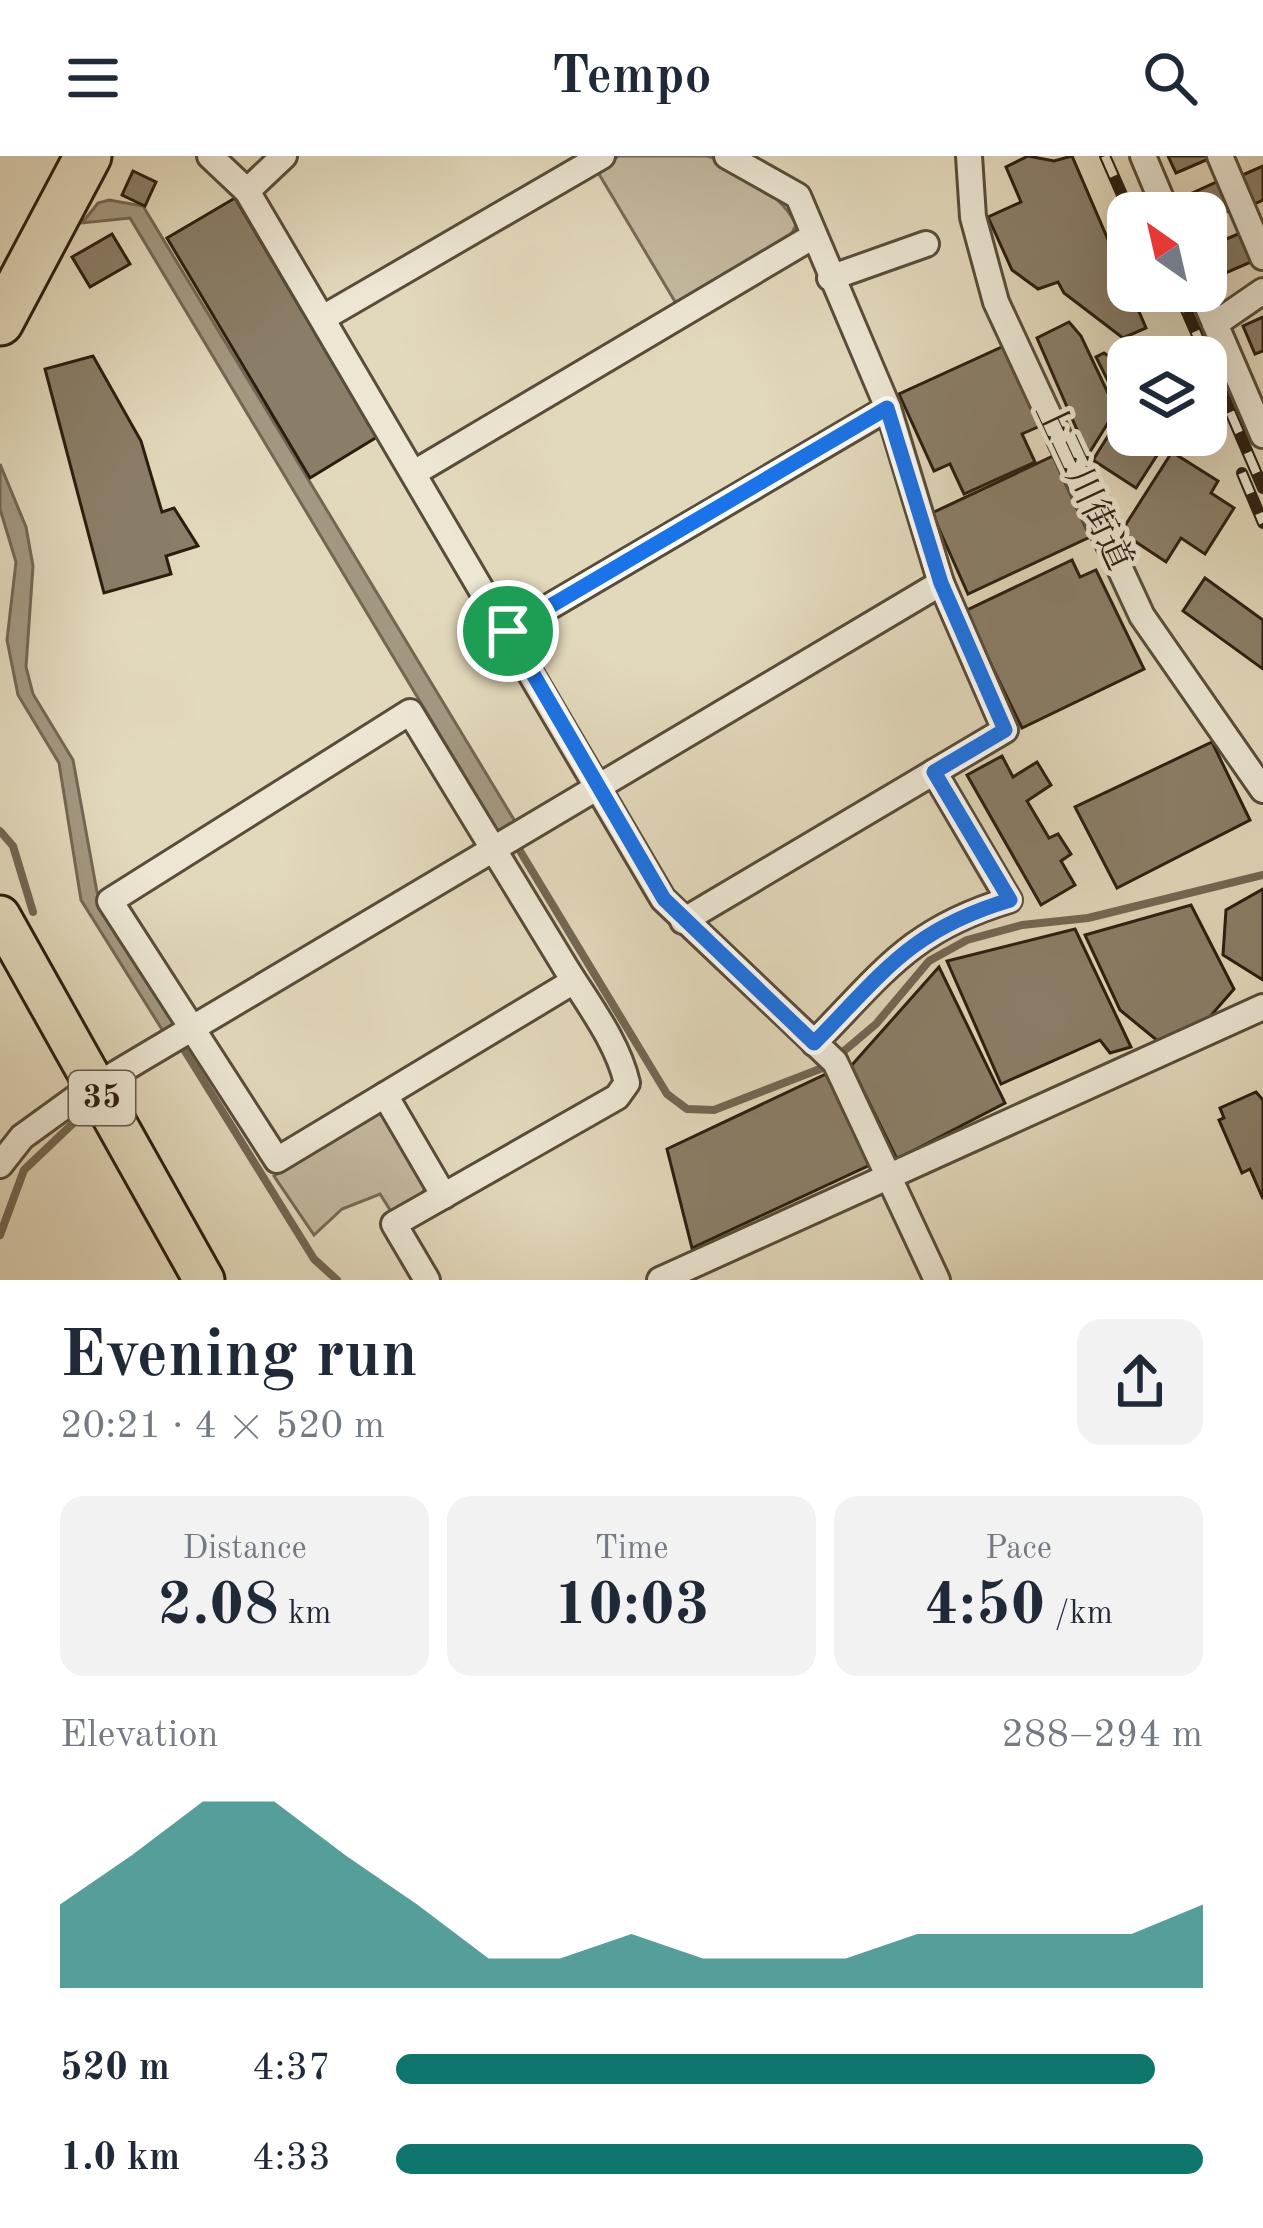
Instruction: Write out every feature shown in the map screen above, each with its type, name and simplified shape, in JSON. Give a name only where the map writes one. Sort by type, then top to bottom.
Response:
[{"type":"highway","points":[[0,322],[88,156]]},
{"type":"main road","name":"35","points":[[0,916],[204,1280]]},
{"type":"street","points":[[210,156],[247,191],[664,899],[835,1062],[892,1175],[937,1280]]},
{"type":"street","points":[[247,191],[284,156]]},
{"type":"street","points":[[323,318],[602,156]]},
{"type":"street","points":[[683,921],[1005,730],[941,583],[887,408],[798,196],[728,156]]},
{"type":"street","name":"上三川街道","points":[[969,156],[973,217],[1006,323],[1142,616],[1263,790]]},
{"type":"street","points":[[1143,156],[1158,192]]},
{"type":"street","points":[[1220,156],[1263,257]]},
{"type":"street","points":[[415,473],[812,237]]},
{"type":"street","points":[[830,278],[926,244]]},
{"type":"street","points":[[1215,324],[1263,291]]},
{"type":"street","points":[[1210,312],[1263,435]]},
{"type":"street","points":[[508,631],[887,408]]},
{"type":"street","points":[[0,1165],[22,1137],[95,1085],[941,583]]},
{"type":"street","points":[[427,1280],[394,1224],[617,1097],[627,1083],[622,1062],[574,981],[410,712],[110,901],[277,1160],[574,981]]},
{"type":"street","points":[[814,1043],[909,946],[951,918],[1010,900],[934,772]]},
{"type":"street","points":[[660,1280],[1263,1007]]},
{"type":"street","points":[[385,1095],[444,1196]]},
{"type":"shaded area","points":[[619,156],[718,160],[770,193],[796,225],[789,239],[677,305],[596,169]]},
{"type":"shaded area","points":[[109,200],[143,206],[516,823],[499,833],[130,218],[82,223],[98,203]]},
{"type":"shaded area","points":[[0,464],[26,527],[33,566],[26,667],[33,694],[73,760],[97,892],[176,1022],[163,1031],[81,900],[59,763],[18,695],[7,640],[16,562],[0,509]]},
{"type":"shaded area","points":[[378,1114],[392,1117],[426,1180],[423,1194],[392,1213],[380,1194],[342,1209],[314,1235],[274,1176]]},
{"type":"building","points":[[1028,156],[1054,161],[1072,156],[1107,237],[1107,312],[1139,312],[1146,328],[1120,336],[1064,293],[1058,282],[1038,289],[1012,270],[988,217],[1021,202],[1006,167]]},
{"type":"building","points":[[1168,156],[1210,156],[1211,158],[1176,173]]},
{"type":"building","points":[[1263,166],[1263,200],[1252,205],[1240,176]]},
{"type":"building","points":[[133,171],[156,182],[145,206],[122,195]]},
{"type":"building","points":[[1223,179],[1235,208],[1227,212],[1227,192],[1195,192]]},
{"type":"building","points":[[235,198],[377,437],[310,478],[167,238]]},
{"type":"building","points":[[1245,231],[1258,259],[1227,272],[1227,239]]},
{"type":"building","points":[[112,234],[130,264],[90,287],[72,257]]},
{"type":"building","points":[[1263,317],[1263,351],[1255,354],[1243,326]]},
{"type":"building","points":[[1069,322],[1081,336],[1107,391],[1107,424],[1088,455],[1037,338]]},
{"type":"building","points":[[1004,346],[1040,426],[1022,434],[1035,462],[964,494],[950,464],[934,471],[899,394]]},
{"type":"building","points":[[1107,355],[1107,379],[1096,357]]},
{"type":"building","points":[[93,356],[141,441],[162,512],[174,508],[198,546],[166,556],[171,574],[104,593],[45,369]]},
{"type":"building","points":[[1107,438],[1107,456],[1157,456],[1136,488],[1093,460]]},
{"type":"building","points":[[1053,456],[1090,537],[968,594],[932,513]]},
{"type":"building","points":[[1169,456],[1178,456],[1218,481],[1211,493],[1234,508],[1205,554],[1181,538],[1166,562],[1121,532]]},
{"type":"building","points":[[1072,560],[1080,577],[1096,570],[1144,669],[1022,728],[965,611]]},
{"type":"building","points":[[1205,578],[1263,620],[1263,669],[1183,611]]},
{"type":"building","points":[[1212,742],[1250,820],[1117,888],[1075,807]]},
{"type":"building","points":[[1002,756],[1013,777],[1037,762],[1051,785],[1027,801],[1049,838],[1058,834],[1071,854],[1061,861],[1075,885],[1041,905],[967,775]]},
{"type":"building","points":[[1263,889],[1263,980],[1223,955],[1226,910]]},
{"type":"building","points":[[1191,905],[1234,989],[1207,1020],[1159,1042],[1120,1010],[1085,935]]},
{"type":"building","points":[[1075,929],[1131,1047],[1110,1053],[1100,1040],[1001,1084],[947,961]]},
{"type":"building","points":[[939,967],[1005,1103],[897,1159],[851,1066]]},
{"type":"building","points":[[826,1074],[870,1165],[692,1248],[667,1149]]},
{"type":"building","points":[[1256,1092],[1263,1100],[1263,1199],[1250,1169],[1242,1173],[1219,1120],[1224,1118],[1220,1108]]},
{"type":"waterway","points":[[0,831],[13,846],[33,912]]},
{"type":"waterway","points":[[514,841],[667,1094],[687,1109],[714,1110],[825,1067],[876,1024],[929,961],[967,940],[1022,925],[1088,918],[1263,875]]},
{"type":"waterway","points":[[180,1043],[314,1259],[337,1280]]},
{"type":"waterway","points":[[0,1235],[24,1170],[87,1110]]},
{"type":"railway","points":[[1105,156],[1121,192]]},
{"type":"railway","points":[[1187,312],[1263,488]]},
{"type":"railway","points":[[1242,473],[1263,523]]},
{"type":"route","points":[[887,408],[941,583],[1005,730],[934,772],[1010,900],[951,918],[909,946],[814,1043],[664,899],[508,631],[887,408]]}]
